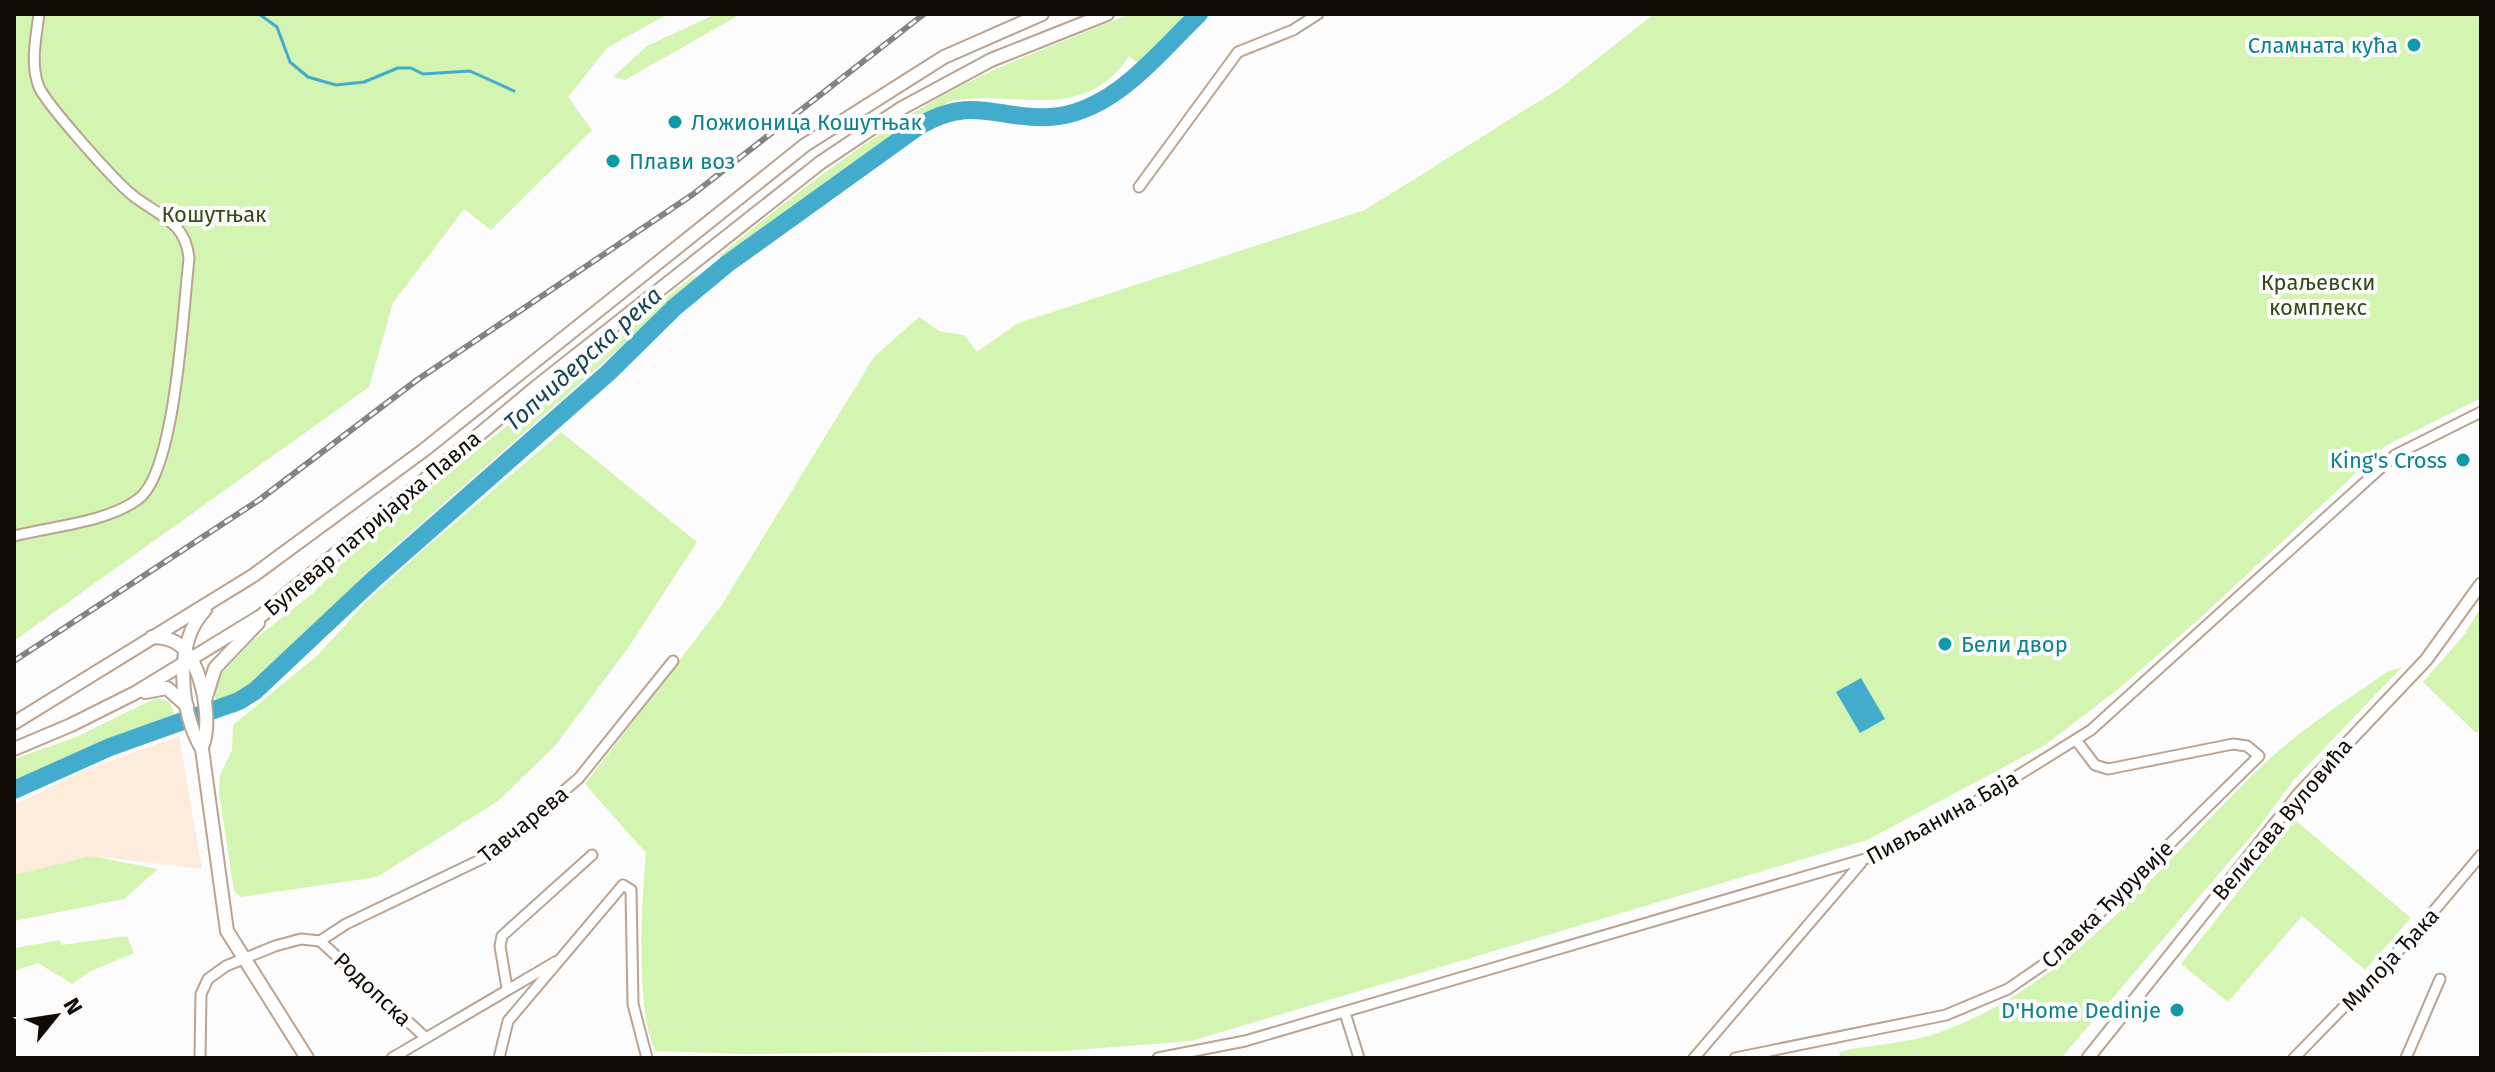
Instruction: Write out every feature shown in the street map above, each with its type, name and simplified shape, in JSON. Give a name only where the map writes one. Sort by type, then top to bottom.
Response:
[{"type":"main road","name":"Булевар патријарха Павла","points":[[14,723],[173,624],[213,603],[424,450],[805,145],[944,57],[1042,14]]},
{"type":"main road","name":"Булевар патријарха Павла","points":[[14,749],[135,693],[261,616],[464,445],[820,163],[902,108],[956,77],[1107,14]]},
{"type":"main road","points":[[184,649],[197,619],[213,603]]},
{"type":"main road","points":[[203,705],[215,668],[252,631],[261,616]]},
{"type":"main road","points":[[152,637],[174,641],[184,649],[203,705],[207,732],[202,747],[224,920],[242,960],[307,1058]]},
{"type":"main road","points":[[188,663],[193,735],[202,747]]},
{"type":"main road","points":[[135,693],[167,688],[189,710]]},
{"type":"street","points":[[14,536],[110,514],[139,500],[154,483],[164,455],[170,418],[189,259],[184,236],[177,226],[129,192],[48,101],[35,70],[39,14]]},
{"type":"street","points":[[1139,187],[1238,52],[1293,30],[1318,14]]},
{"type":"street","name":"Пивљанина Баја","points":[[1158,1058],[1220,1048],[1862,862],[1972,804],[2076,740],[2128,698],[2395,455],[2481,412]]},
{"type":"street","name":"Велисава Вуловића","points":[[2088,1058],[2299,794],[2426,660],[2481,584]]},
{"type":"street","name":"Тавчарева","points":[[200,1058],[201,994],[205,982],[226,966],[289,942],[320,941],[346,924],[466,869],[496,850],[579,778],[673,661]]},
{"type":"street","name":"Славка Ћурувије","points":[[1735,1058],[1935,1019],[2022,982],[2056,956],[2259,756],[2247,746],[2233,744],[2108,769],[2095,765],[2076,740]]},
{"type":"street","points":[[507,988],[500,946],[502,936],[592,855]]},
{"type":"street","name":"Милоја Ђака","points":[[2294,1058],[2423,924],[2481,855]]},
{"type":"street","points":[[1694,1058],[1862,862]]},
{"type":"street","points":[[499,1058],[508,1021],[621,886],[626,885],[632,893],[633,1004],[647,1058]]},
{"type":"street","name":"Родопска","points":[[320,941],[425,1037]]},
{"type":"street","points":[[392,1058],[563,957]]},
{"type":"street","points":[[2406,1058],[2440,979]]},
{"type":"street","points":[[1345,1013],[1359,1058]]},
{"type":"shaded area","points":[[179,736],[202,869],[91,856],[14,875],[14,805],[85,770]]},
{"type":"green space","name":"Кошутњак","points":[[14,14],[668,14],[607,48],[568,97],[592,130],[491,230],[464,209],[393,303],[369,387],[14,641]]},
{"type":"green space","points":[[716,14],[741,14],[625,80],[613,77],[647,46]]},
{"type":"green space","points":[[1130,14],[1192,14],[1139,64],[1129,56],[1111,77],[1091,90],[1048,100],[975,98],[950,101],[724,261],[719,256],[820,176],[928,104],[1002,67]]},
{"type":"green space","name":"Краљевски комплекс","points":[[1654,14],[2481,14],[2481,398],[2385,446],[2198,620],[2117,690],[2045,745],[1867,840],[1191,1041],[1062,1051],[745,1054],[656,1051],[649,1034],[643,984],[646,853],[585,784],[721,606],[874,357],[919,317],[939,331],[964,335],[977,352],[1016,324],[1365,210],[1560,88]]},
{"type":"green space","points":[[693,276],[699,278],[382,558],[254,685],[216,702],[214,687],[221,674],[255,639],[313,593],[362,543]]},
{"type":"green space","points":[[561,432],[697,542],[628,648],[555,746],[498,801],[377,877],[241,897],[234,891],[219,792],[220,775],[232,750],[233,725],[318,655],[365,603],[415,557]]},
{"type":"green space","points":[[2481,607],[2481,728],[2476,733],[2423,682],[2464,635]]},
{"type":"green space","points":[[2402,667],[2292,782],[2259,827],[2062,1057],[1841,1058],[1839,1052],[1921,1038],[1946,1030],[1994,1008],[2037,981],[2079,949],[2117,914],[2278,751],[2385,673]]},
{"type":"green space","points":[[156,698],[170,702],[174,715],[83,750],[14,783],[14,759],[74,738]]},
{"type":"green space","points":[[2295,820],[2411,918],[2365,970],[2302,916],[2228,1002],[2181,964]]},
{"type":"green space","points":[[91,856],[158,869],[124,899],[14,921],[14,875]]},
{"type":"green space","points":[[127,936],[134,953],[91,971],[72,984],[38,963],[14,971],[14,948],[60,940],[61,945]]},
{"type":"water","points":[[1861,678],[1885,719],[1860,733],[1836,692]]},
{"type":"waterway","points":[[259,14],[277,27],[290,62],[308,77],[336,85],[364,82],[398,68],[411,68],[423,74],[470,71],[514,91]]},
{"type":"waterway","name":"Топчидерска река","points":[[14,790],[110,747],[239,701],[255,691],[374,579],[608,373],[675,307],[727,264],[919,126],[938,117],[970,110],[1050,117],[1094,105],[1132,79],[1199,14]]},
{"type":"waterway","name":"Топчидерска река","points":[[235,711],[249,694]]},
{"type":"railway","points":[[14,661],[259,500],[417,380],[692,195],[924,14]]},
{"type":"place","name":"Сламната кућа","points":[[2414,45]]},
{"type":"place","name":"Ложионица Кошутњак","points":[[675,122]]},
{"type":"place","name":"Плави воз","points":[[613,161]]},
{"type":"place","name":"King's Cross","points":[[2463,460]]},
{"type":"place","name":"Бели двор","points":[[1945,644]]},
{"type":"place","name":"D'Home Dedinje","points":[[2177,1010]]}]
